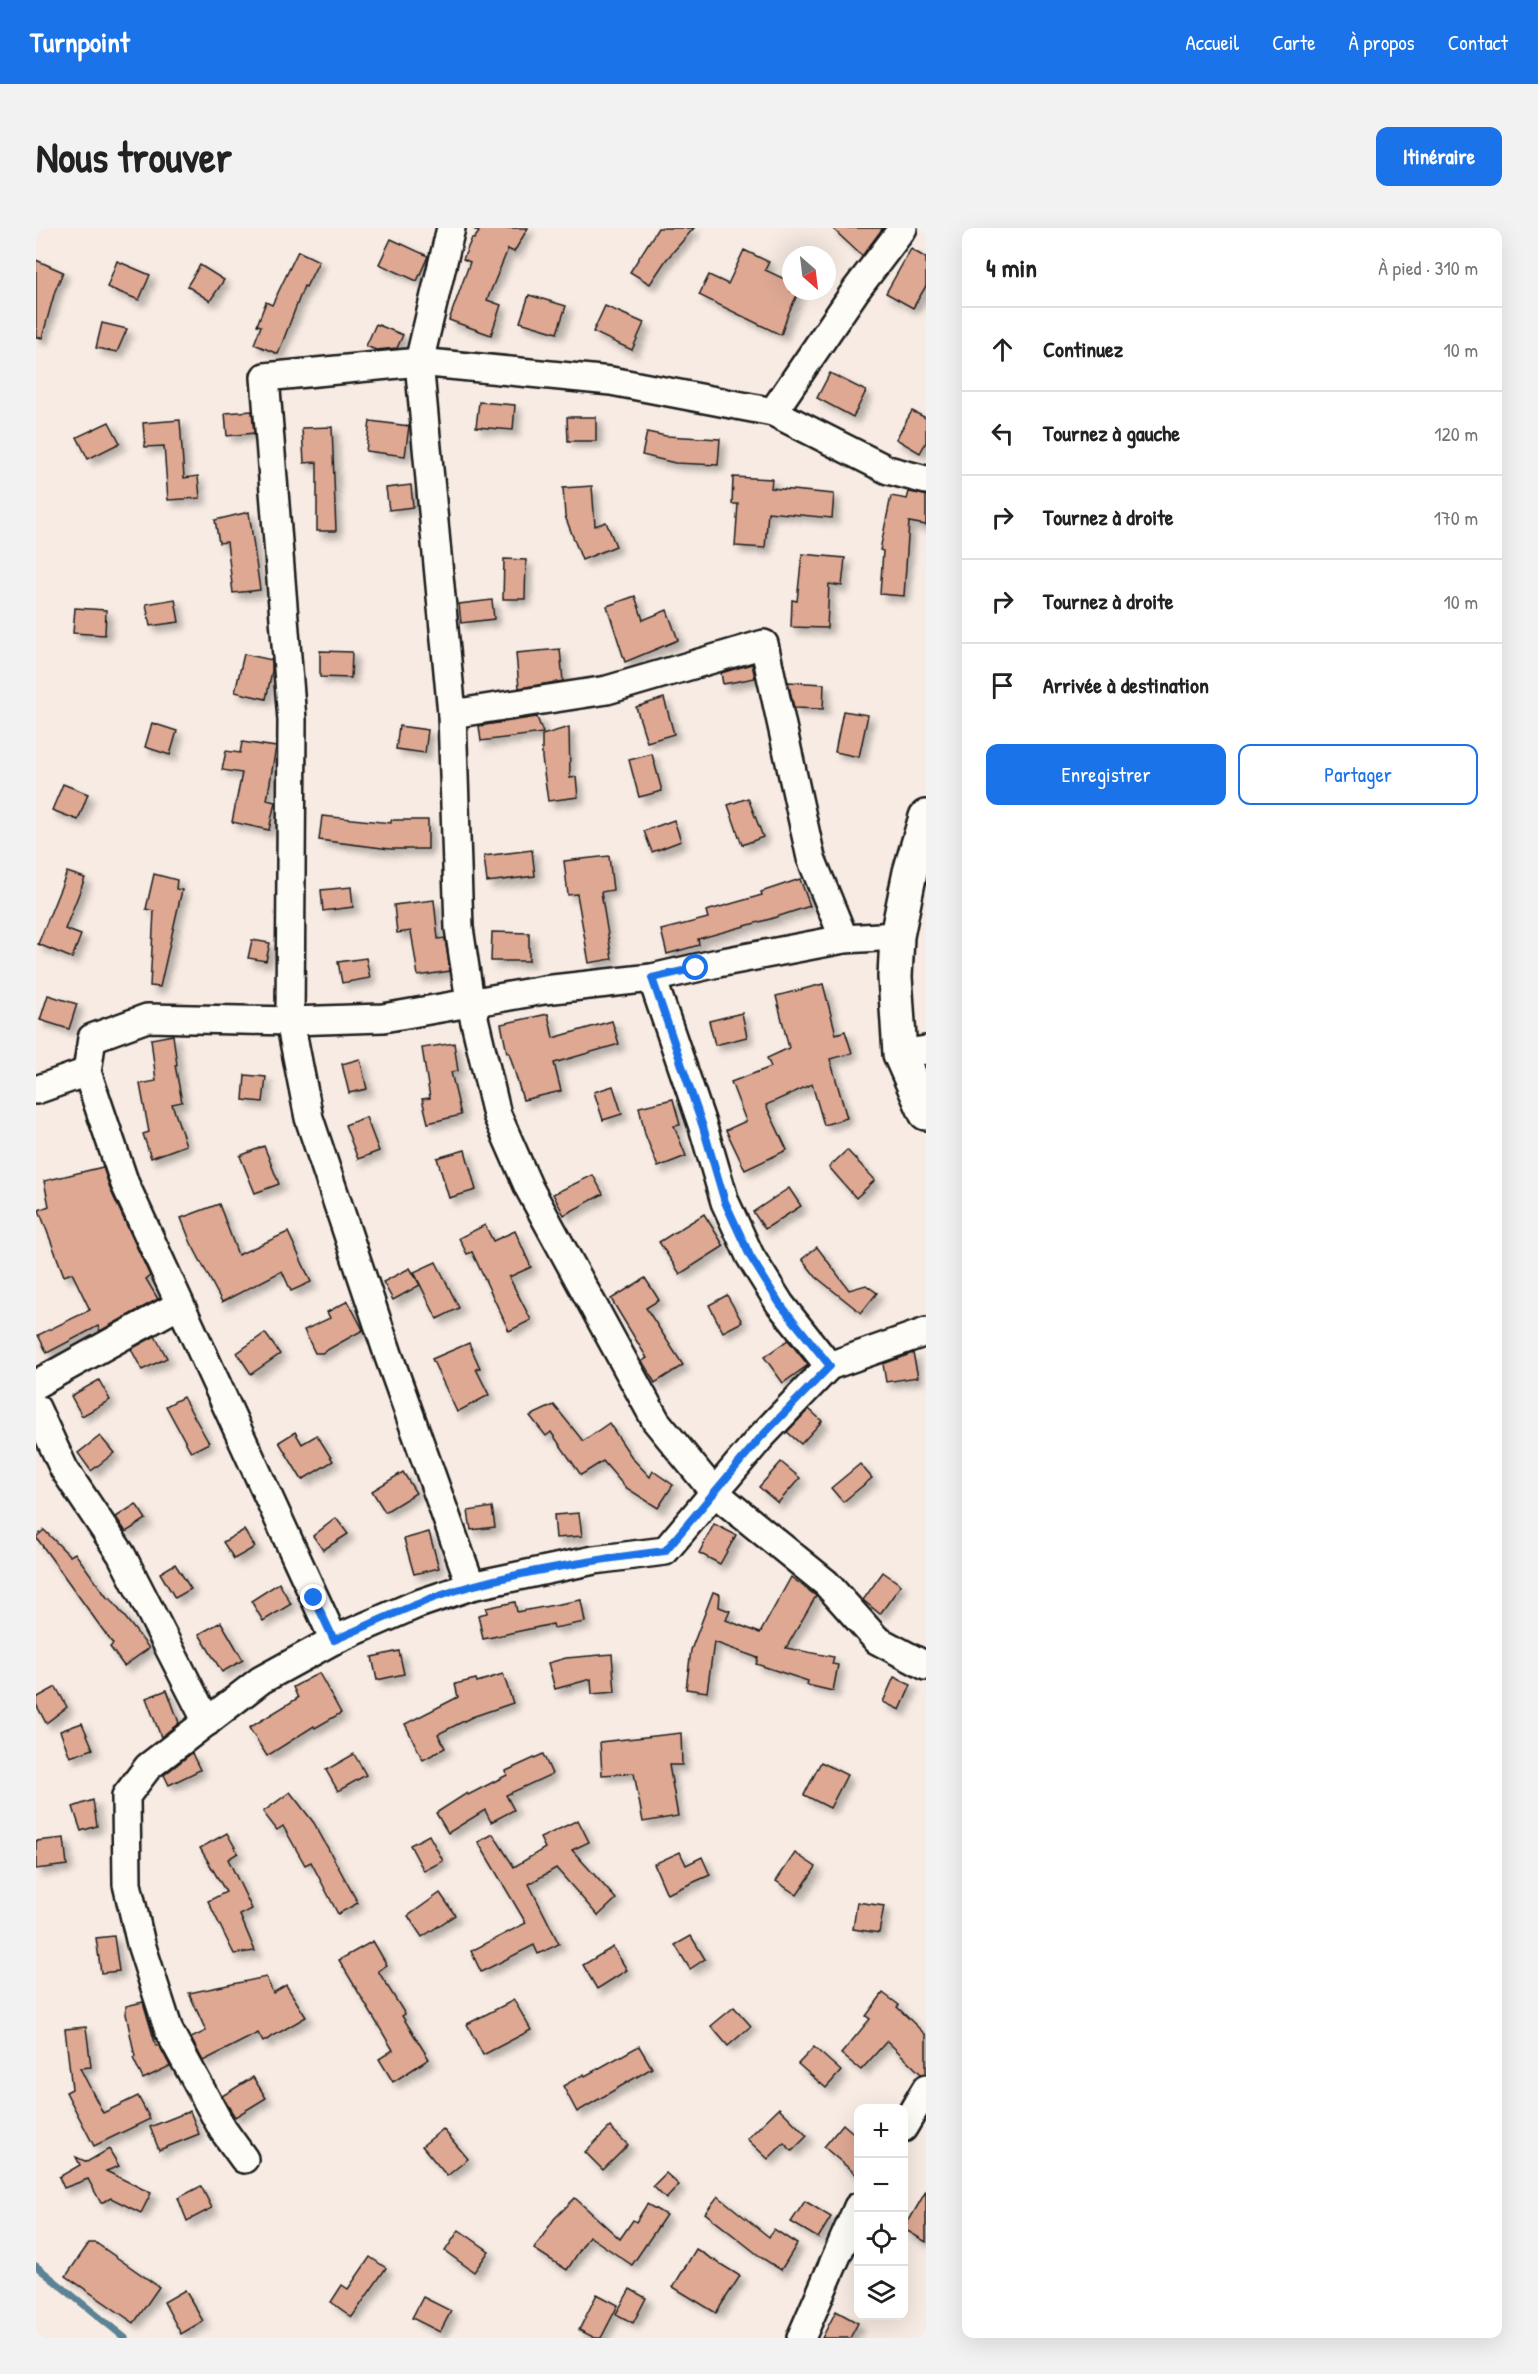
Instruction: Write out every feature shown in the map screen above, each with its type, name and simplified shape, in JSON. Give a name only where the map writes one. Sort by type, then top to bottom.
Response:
[{"type":"street","points":[[452,228],[419,362],[452,714],[459,928],[470,1001],[497,1115],[529,1188],[656,1421],[714,1492],[826,1583],[877,1640],[926,1666]]},
{"type":"street","points":[[773,412],[856,290],[903,228]]},
{"type":"street","points":[[471,1586],[389,1357],[309,1118],[290,1021],[292,720],[265,376],[419,362],[611,381],[773,412],[888,470],[926,480]]},
{"type":"street","points":[[452,714],[607,690],[765,644],[811,858],[844,939]]},
{"type":"street","points":[[926,817],[918,873],[897,936],[895,977],[926,1113]]},
{"type":"street","points":[[334,1640],[125,1184],[87,1072],[92,1038],[147,1018],[290,1021],[383,1018],[470,1001],[652,978],[844,939],[897,936]]},
{"type":"street","points":[[652,978],[703,1127],[725,1202],[750,1256],[780,1304],[830,1366]]},
{"type":"street","points":[[36,1090],[87,1072]]},
{"type":"street","points":[[36,1384],[179,1305]]},
{"type":"street","points":[[244,2159],[223,2130],[169,2031],[141,1944],[127,1884],[126,1796],[147,1767],[261,1680],[334,1640],[415,1605],[471,1586],[594,1560],[665,1551],[760,1438],[830,1366],[926,1332]]},
{"type":"street","points":[[36,1408],[64,1469],[121,1554],[207,1722]]},
{"type":"street","points":[[908,2120],[926,2089]]},
{"type":"street","points":[[801,2338],[856,2212]]},
{"type":"building","points":[[472,228],[528,228],[514,252],[508,249],[487,300],[501,305],[491,335],[449,320],[470,262],[463,259],[472,238],[474,239],[479,232]]},
{"type":"building","points":[[658,228],[694,228],[666,260],[650,284],[630,272]]},
{"type":"building","points":[[832,228],[883,228],[862,256]]},
{"type":"building","points":[[391,239],[428,256],[417,281],[379,264]]},
{"type":"building","points":[[911,249],[926,258],[926,286],[913,308],[886,293]]},
{"type":"building","points":[[744,250],[769,262],[765,270],[782,278],[782,300],[795,300],[781,335],[699,295],[709,275],[728,284]]},
{"type":"building","points":[[298,251],[319,261],[306,287],[304,286],[278,354],[254,344],[261,326],[257,325],[266,302],[272,305]]},
{"type":"building","points":[[36,260],[63,272],[55,291],[42,338],[36,337]]},
{"type":"building","points":[[117,261],[150,275],[139,300],[107,287]]},
{"type":"building","points":[[200,265],[224,280],[210,301],[187,286]]},
{"type":"building","points":[[529,295],[566,306],[557,333],[520,322]]},
{"type":"building","points":[[605,306],[644,323],[632,350],[593,332]]},
{"type":"building","points":[[102,323],[127,329],[117,352],[96,348]]},
{"type":"building","points":[[376,324],[403,335],[397,348],[376,350],[366,346]]},
{"type":"building","points":[[830,373],[866,391],[853,417],[817,398]]},
{"type":"building","points":[[479,402],[515,405],[513,430],[476,427]]},
{"type":"building","points":[[252,411],[254,433],[227,436],[225,413]]},
{"type":"building","points":[[912,411],[926,418],[926,442],[920,453],[896,439]]},
{"type":"building","points":[[567,417],[596,417],[596,441],[568,441]]},
{"type":"building","points":[[180,420],[184,478],[198,476],[200,498],[168,500],[164,446],[145,447],[143,423]]},
{"type":"building","points":[[370,421],[409,426],[405,456],[366,451]]},
{"type":"building","points":[[109,422],[120,443],[88,459],[77,437]]},
{"type":"building","points":[[332,427],[336,531],[317,531],[317,462],[304,463],[302,428]]},
{"type":"building","points":[[647,432],[666,436],[720,439],[718,465],[675,463],[642,455]]},
{"type":"building","points":[[733,477],[772,479],[771,488],[834,494],[832,518],[768,512],[765,548],[735,546],[738,504],[732,504]]},
{"type":"building","points":[[411,485],[413,507],[389,510],[386,488]]},
{"type":"building","points":[[592,486],[595,526],[606,522],[616,546],[582,560],[565,516],[563,488]]},
{"type":"building","points":[[909,492],[926,495],[926,525],[909,522],[904,596],[880,594],[883,551],[880,550],[891,496],[907,499]]},
{"type":"building","points":[[249,512],[260,590],[233,593],[227,542],[219,543],[215,520]]},
{"type":"building","points":[[802,554],[845,558],[842,586],[829,584],[827,628],[791,627],[792,600],[797,601]]},
{"type":"building","points":[[504,559],[526,560],[525,599],[503,599]]},
{"type":"building","points":[[635,596],[643,620],[667,610],[678,640],[625,662],[607,606]]},
{"type":"building","points":[[175,599],[179,622],[150,626],[146,604]]},
{"type":"building","points":[[492,600],[494,619],[461,623],[459,604]]},
{"type":"building","points":[[75,608],[106,610],[105,635],[73,633]]},
{"type":"building","points":[[560,649],[563,681],[519,688],[516,653]]},
{"type":"building","points":[[320,651],[352,652],[351,678],[320,677]]},
{"type":"building","points":[[244,654],[272,660],[266,699],[235,692]]},
{"type":"building","points":[[752,664],[755,678],[723,684],[721,673]]},
{"type":"building","points":[[788,682],[824,684],[823,709],[794,708]]},
{"type":"building","points":[[664,698],[674,734],[647,742],[636,707]]},
{"type":"building","points":[[843,711],[868,715],[859,757],[835,752]]},
{"type":"building","points":[[537,717],[543,733],[481,741],[479,726]]},
{"type":"building","points":[[152,723],[177,731],[170,755],[145,747]]},
{"type":"building","points":[[399,726],[428,730],[425,753],[396,749]]},
{"type":"building","points":[[569,727],[570,778],[576,777],[578,797],[548,801],[542,758],[542,735]]},
{"type":"building","points":[[242,742],[276,747],[267,800],[275,802],[269,830],[232,822],[242,773],[222,770],[226,751],[240,753]]},
{"type":"building","points":[[652,754],[662,791],[639,797],[629,760]]},
{"type":"building","points":[[63,784],[88,794],[78,820],[52,810]]},
{"type":"building","points":[[748,798],[763,837],[742,845],[728,805]]},
{"type":"building","points":[[322,816],[391,823],[391,820],[428,820],[428,849],[390,849],[319,840]]},
{"type":"building","points":[[674,820],[681,841],[652,852],[644,831]]},
{"type":"building","points":[[532,850],[535,876],[487,882],[484,856]]},
{"type":"building","points":[[609,856],[613,890],[601,892],[612,959],[589,963],[577,894],[568,895],[564,861]]},
{"type":"building","points":[[67,872],[85,878],[65,929],[81,935],[72,958],[38,944]]},
{"type":"building","points":[[154,874],[177,880],[176,889],[182,890],[160,987],[150,986],[154,911],[146,909]]},
{"type":"building","points":[[800,879],[810,906],[698,939],[699,945],[667,954],[661,930],[708,918],[706,911],[762,895],[761,892]]},
{"type":"building","points":[[351,887],[353,907],[323,911],[321,890]]},
{"type":"building","points":[[434,900],[438,939],[445,938],[450,971],[418,976],[411,931],[397,933],[394,905]]},
{"type":"building","points":[[492,932],[529,933],[529,961],[491,961]]},
{"type":"building","points":[[252,940],[270,943],[266,961],[248,958]]},
{"type":"building","points":[[366,958],[370,978],[342,983],[338,962]]},
{"type":"building","points":[[823,984],[836,1034],[845,1031],[852,1053],[830,1059],[847,1118],[824,1125],[812,1084],[766,1105],[787,1150],[745,1170],[726,1130],[746,1121],[731,1082],[771,1067],[767,1058],[789,1048],[776,996]]},
{"type":"building","points":[[48,995],[77,1004],[69,1029],[40,1020]]},
{"type":"building","points":[[742,1013],[747,1037],[715,1045],[709,1021]]},
{"type":"building","points":[[548,1014],[553,1038],[612,1021],[619,1044],[554,1063],[561,1091],[523,1100],[509,1052],[507,1053],[501,1024]]},
{"type":"building","points":[[173,1035],[177,1065],[175,1065],[182,1102],[172,1104],[186,1145],[151,1158],[143,1134],[149,1132],[140,1084],[156,1081],[151,1039]]},
{"type":"building","points":[[454,1043],[458,1071],[451,1072],[461,1115],[428,1123],[422,1099],[430,1098],[422,1048]]},
{"type":"building","points":[[360,1059],[367,1089],[349,1093],[342,1064]]},
{"type":"building","points":[[245,1075],[266,1077],[263,1102],[243,1100]]},
{"type":"building","points":[[613,1086],[622,1114],[603,1120],[594,1092]]},
{"type":"building","points":[[673,1099],[680,1125],[674,1126],[686,1156],[658,1167],[645,1134],[639,1107]]},
{"type":"building","points":[[366,1117],[379,1151],[358,1159],[345,1125]]},
{"type":"building","points":[[264,1146],[279,1184],[255,1193],[240,1156]]},
{"type":"building","points":[[465,1150],[476,1190],[449,1198],[437,1158]]},
{"type":"building","points":[[847,1150],[875,1180],[856,1198],[829,1167]]},
{"type":"building","points":[[103,1167],[111,1191],[150,1276],[146,1279],[158,1299],[100,1331],[98,1326],[47,1353],[38,1335],[90,1310],[72,1273],[64,1276],[39,1210],[49,1206],[44,1181]]},
{"type":"building","points":[[593,1175],[603,1194],[564,1215],[553,1194]]},
{"type":"building","points":[[789,1188],[801,1206],[765,1229],[753,1212]]},
{"type":"building","points":[[219,1204],[238,1255],[288,1232],[311,1282],[291,1291],[282,1271],[222,1302],[191,1243],[181,1218]]},
{"type":"building","points":[[704,1214],[724,1246],[680,1274],[659,1242]]},
{"type":"building","points":[[485,1225],[493,1241],[515,1231],[531,1267],[509,1277],[531,1320],[509,1331],[472,1252],[467,1254],[459,1238]]},
{"type":"building","points":[[817,1247],[849,1290],[866,1285],[877,1293],[861,1313],[816,1277],[802,1259]]},
{"type":"building","points":[[436,1262],[459,1308],[437,1319],[414,1272]]},
{"type":"building","points":[[410,1268],[420,1285],[393,1300],[383,1282]]},
{"type":"building","points":[[645,1278],[659,1300],[646,1308],[683,1365],[655,1383],[642,1361],[647,1358],[611,1299]]},
{"type":"building","points":[[727,1295],[742,1322],[723,1332],[709,1305]]},
{"type":"building","points":[[348,1301],[363,1330],[322,1353],[315,1353],[304,1330],[330,1318],[327,1312]]},
{"type":"building","points":[[265,1333],[280,1354],[251,1374],[237,1353]]},
{"type":"building","points":[[155,1336],[167,1358],[142,1370],[131,1349]]},
{"type":"building","points":[[788,1340],[808,1365],[783,1383],[764,1357]]},
{"type":"building","points":[[469,1343],[480,1368],[476,1369],[489,1395],[457,1412],[432,1359]]},
{"type":"building","points":[[913,1353],[918,1377],[886,1382],[883,1364]]},
{"type":"building","points":[[99,1380],[110,1400],[82,1416],[71,1396]]},
{"type":"building","points":[[183,1397],[209,1443],[191,1452],[166,1406]]},
{"type":"building","points":[[554,1405],[583,1441],[609,1423],[633,1459],[650,1477],[653,1471],[673,1485],[658,1508],[625,1487],[603,1461],[581,1475],[551,1432],[546,1436],[530,1416]]},
{"type":"building","points":[[809,1409],[822,1421],[801,1444],[787,1432]]},
{"type":"building","points":[[295,1432],[302,1444],[317,1435],[333,1461],[302,1480],[279,1442]]},
{"type":"building","points":[[100,1436],[114,1453],[91,1471],[78,1453]]},
{"type":"building","points":[[781,1462],[800,1478],[778,1503],[759,1487]]},
{"type":"building","points":[[860,1464],[872,1478],[843,1502],[831,1488]]},
{"type":"building","points":[[403,1472],[416,1493],[385,1512],[372,1491]]},
{"type":"building","points":[[136,1504],[146,1519],[126,1532],[116,1517]]},
{"type":"building","points":[[492,1507],[495,1527],[471,1530],[468,1511]]},
{"type":"building","points":[[579,1513],[582,1536],[556,1538],[554,1515]]},
{"type":"building","points":[[336,1518],[348,1534],[323,1550],[313,1536]]},
{"type":"building","points":[[714,1524],[736,1535],[720,1564],[699,1553]]},
{"type":"building","points":[[44,1530],[70,1556],[75,1553],[108,1599],[110,1598],[149,1648],[124,1666],[110,1647],[113,1644],[36,1537]]},
{"type":"building","points":[[244,1530],[255,1547],[234,1559],[223,1542]]},
{"type":"building","points":[[429,1532],[439,1568],[414,1574],[404,1539]]},
{"type":"building","points":[[175,1564],[191,1589],[175,1598],[160,1573]]},
{"type":"building","points":[[883,1572],[901,1585],[880,1614],[863,1600]]},
{"type":"building","points":[[791,1577],[816,1596],[786,1648],[834,1657],[832,1664],[838,1665],[833,1691],[807,1685],[808,1681],[756,1664],[758,1658],[714,1642],[707,1692],[686,1689],[691,1650],[713,1592],[720,1594],[719,1607],[730,1611],[726,1620],[760,1633]]},
{"type":"building","points":[[279,1583],[291,1604],[263,1621],[251,1601]]},
{"type":"building","points":[[581,1600],[585,1622],[554,1628],[553,1624],[483,1639],[478,1615],[487,1613],[486,1608],[515,1602],[517,1612]]},
{"type":"building","points":[[221,1622],[243,1660],[222,1672],[199,1634]]},
{"type":"building","points":[[399,1651],[404,1674],[377,1680],[372,1657]]},
{"type":"building","points":[[612,1654],[615,1692],[592,1694],[591,1679],[555,1689],[548,1663],[566,1658]]},
{"type":"building","points":[[319,1673],[341,1713],[315,1728],[314,1726],[267,1756],[249,1728],[298,1698],[293,1687]]},
{"type":"building","points":[[503,1674],[513,1703],[472,1717],[438,1734],[445,1748],[423,1760],[405,1724],[458,1697],[455,1684],[476,1679],[477,1682]]},
{"type":"building","points":[[894,1677],[911,1685],[900,1710],[883,1702]]},
{"type":"building","points":[[56,1687],[67,1707],[46,1723],[36,1704],[36,1698]]},
{"type":"building","points":[[167,1690],[179,1723],[161,1737],[146,1698]]},
{"type":"building","points":[[82,1723],[93,1749],[70,1757],[60,1731]]},
{"type":"building","points":[[681,1733],[682,1765],[669,1765],[678,1816],[643,1822],[634,1773],[602,1775],[600,1742]]},
{"type":"building","points":[[192,1753],[200,1770],[169,1785],[164,1775]]},
{"type":"building","points":[[354,1754],[366,1775],[338,1791],[326,1770]]},
{"type":"building","points":[[543,1754],[552,1774],[506,1795],[514,1810],[491,1822],[485,1810],[448,1833],[436,1813],[467,1793],[468,1795],[507,1775],[506,1771]]},
{"type":"building","points":[[821,1762],[847,1775],[830,1808],[804,1795]]},
{"type":"building","points":[[290,1792],[314,1823],[358,1903],[338,1914],[311,1862],[305,1865],[283,1826],[277,1830],[263,1812]]},
{"type":"building","points":[[93,1800],[97,1826],[81,1831],[73,1807]]},
{"type":"building","points":[[578,1820],[589,1842],[572,1850],[616,1899],[598,1916],[556,1868],[529,1884],[559,1944],[538,1954],[534,1945],[481,1972],[471,1951],[526,1923],[478,1842],[493,1834],[514,1867],[545,1848],[540,1838]]},
{"type":"building","points":[[227,1833],[238,1853],[228,1859],[252,1909],[240,1915],[255,1951],[234,1954],[208,1901],[226,1892],[200,1848]]},
{"type":"building","points":[[429,1835],[443,1861],[424,1871],[410,1845]]},
{"type":"building","points":[[64,1838],[67,1865],[36,1869],[36,1841]]},
{"type":"building","points":[[680,1852],[686,1865],[702,1857],[710,1875],[667,1894],[654,1864]]},
{"type":"building","points":[[795,1853],[816,1867],[797,1895],[776,1881]]},
{"type":"building","points":[[440,1893],[455,1915],[422,1937],[408,1916]]},
{"type":"building","points":[[857,1902],[884,1906],[879,1933],[853,1929]]},
{"type":"building","points":[[114,1936],[119,1971],[101,1973],[96,1938]]},
{"type":"building","points":[[691,1936],[705,1959],[690,1969],[675,1945]]},
{"type":"building","points":[[373,1941],[387,1965],[378,1971],[429,2059],[393,2082],[379,2059],[393,2050],[339,1960]]},
{"type":"building","points":[[613,1947],[627,1970],[597,1989],[583,1965]]},
{"type":"building","points":[[266,1977],[273,1993],[286,1985],[306,2017],[263,2042],[258,2033],[203,2061],[191,2038],[206,2031],[189,1993]]},
{"type":"building","points":[[883,1993],[899,2005],[897,2007],[926,2035],[926,2073],[921,2074],[887,2041],[861,2070],[841,2054],[870,2019],[866,2016]]},
{"type":"building","points":[[514,2000],[531,2030],[483,2055],[467,2024]]},
{"type":"building","points":[[143,2002],[156,2046],[159,2045],[170,2066],[143,2079],[133,2058],[135,2057],[126,2006]]},
{"type":"building","points":[[734,2007],[751,2026],[728,2046],[711,2026]]},
{"type":"building","points":[[86,2027],[91,2067],[80,2068],[103,2113],[138,2096],[150,2119],[94,2146],[66,2092],[72,2089],[65,2029]]},
{"type":"building","points":[[639,2046],[652,2068],[577,2112],[563,2086]]},
{"type":"building","points":[[814,2047],[841,2071],[826,2088],[798,2064]]},
{"type":"building","points":[[253,2077],[266,2098],[235,2117],[222,2096]]},
{"type":"building","points":[[779,2108],[807,2136],[792,2151],[784,2143],[768,2159],[747,2139]]},
{"type":"building","points":[[190,2111],[199,2134],[159,2150],[150,2127]]},
{"type":"building","points":[[843,2124],[854,2134],[854,2173],[824,2147]]},
{"type":"building","points":[[610,2127],[628,2145],[603,2170],[585,2152]]},
{"type":"building","points":[[443,2129],[468,2159],[447,2176],[422,2146]]},
{"type":"building","points":[[109,2149],[119,2166],[106,2171],[151,2193],[141,2213],[111,2198],[101,2203],[88,2179],[64,2188],[59,2177],[80,2165],[76,2157],[87,2162]]},
{"type":"building","points":[[666,2173],[679,2185],[666,2199],[653,2186]]},
{"type":"building","points":[[201,2186],[212,2208],[187,2221],[178,2198]]},
{"type":"building","points":[[926,2191],[926,2242],[908,2231],[908,2222]]},
{"type":"building","points":[[718,2196],[769,2237],[774,2229],[797,2244],[781,2270],[762,2258],[705,2213]]},
{"type":"building","points":[[575,2198],[620,2239],[633,2220],[636,2222],[647,2204],[666,2215],[632,2265],[589,2236],[567,2270],[534,2249],[554,2219]]},
{"type":"building","points":[[805,2201],[831,2217],[818,2238],[791,2222]]},
{"type":"building","points":[[459,2230],[489,2251],[474,2272],[445,2251]]},
{"type":"building","points":[[89,2243],[96,2243],[159,2287],[134,2323],[66,2276]]},
{"type":"building","points":[[696,2249],[740,2276],[716,2313],[673,2287]]},
{"type":"building","points":[[370,2257],[386,2268],[352,2317],[331,2302],[342,2285],[348,2289]]},
{"type":"building","points":[[630,2289],[646,2298],[633,2323],[616,2314]]},
{"type":"building","points":[[185,2290],[203,2321],[181,2334],[164,2302]]},
{"type":"building","points":[[597,2294],[618,2305],[601,2338],[595,2338],[579,2330]]},
{"type":"building","points":[[423,2297],[451,2311],[440,2332],[412,2318]]},
{"type":"building","points":[[836,2311],[858,2323],[850,2338],[822,2338]]},
{"type":"waterway","points":[[36,2266],[125,2338]]},
{"type":"route","points":[[314,1598],[334,1640],[415,1605],[471,1586],[594,1560],[665,1551],[760,1438],[830,1366],[780,1304],[750,1256],[725,1202],[703,1127],[652,978],[696,968]]}]
